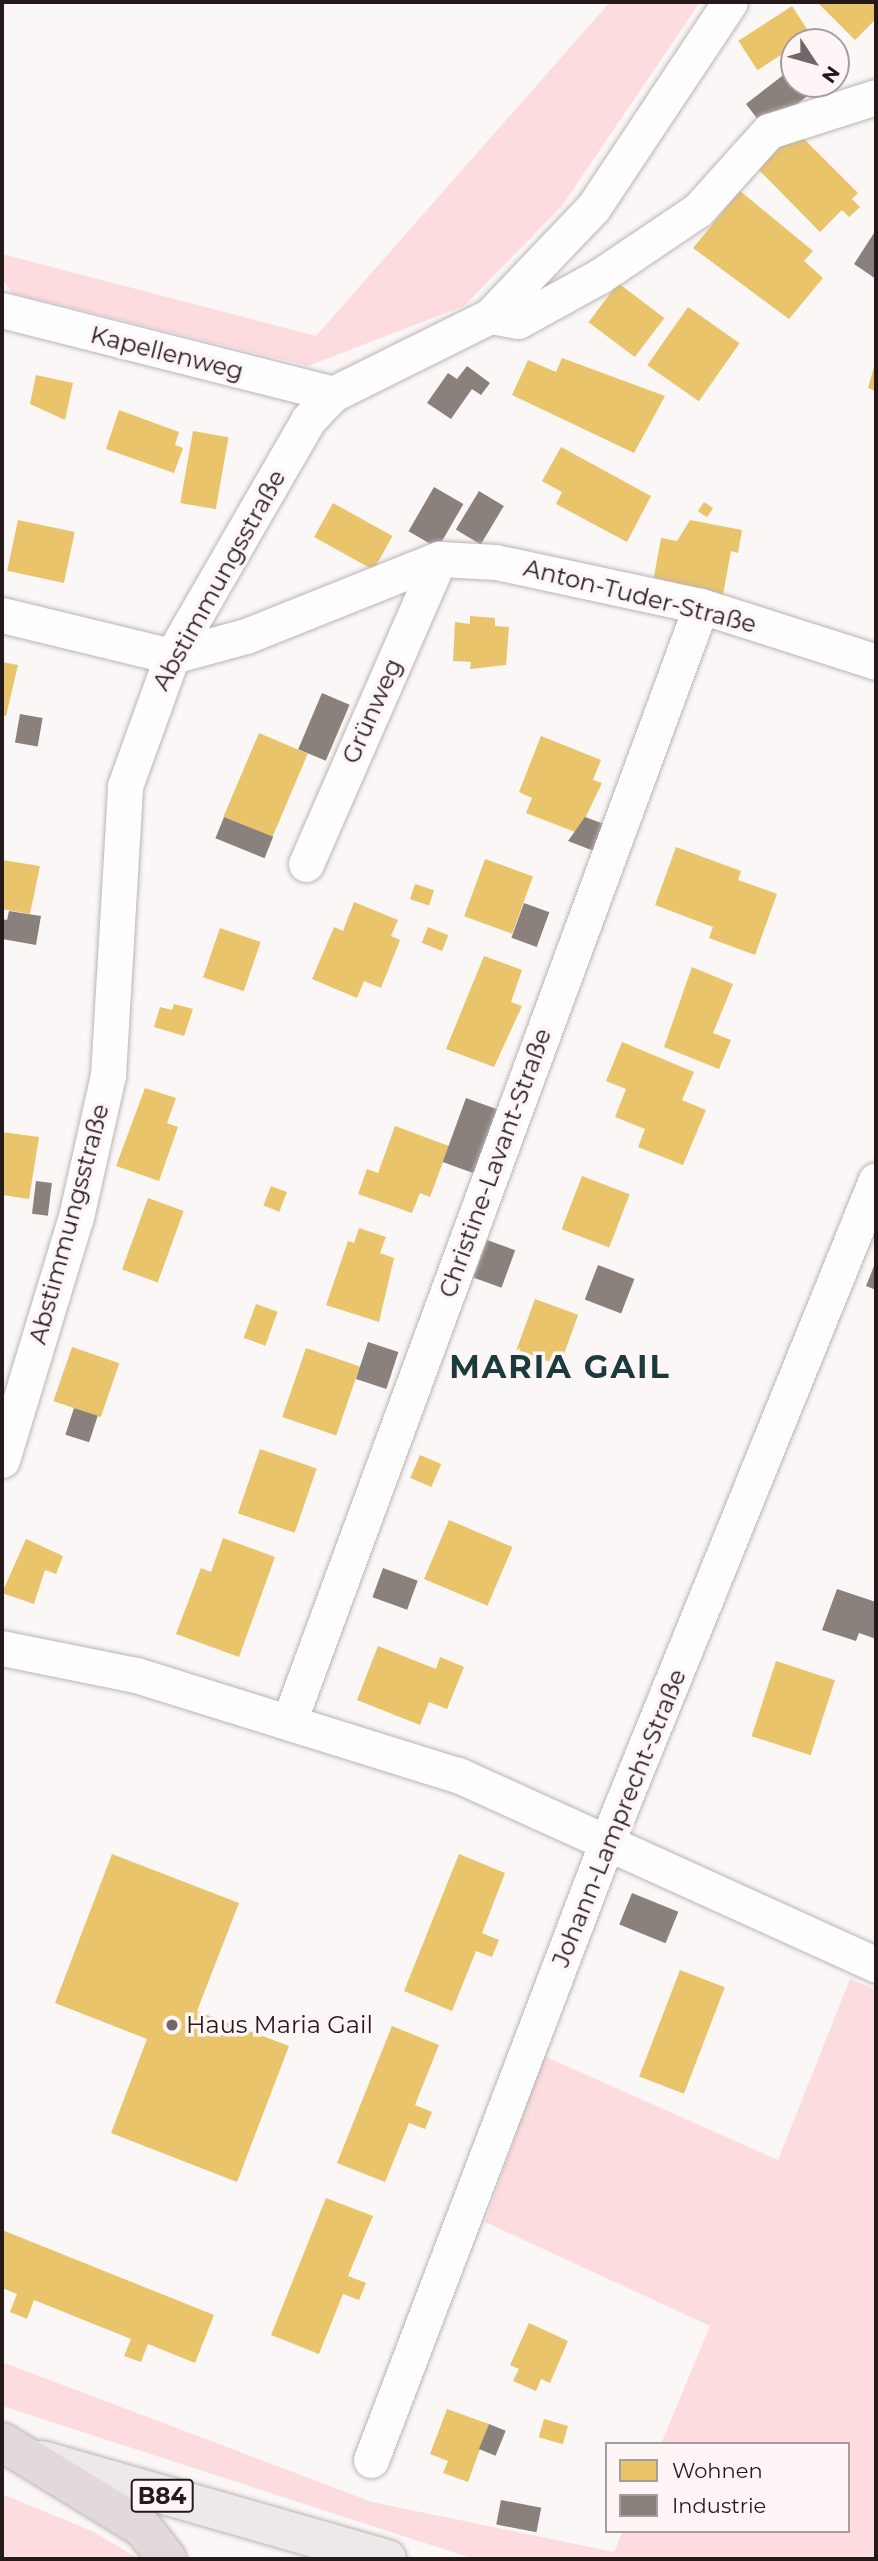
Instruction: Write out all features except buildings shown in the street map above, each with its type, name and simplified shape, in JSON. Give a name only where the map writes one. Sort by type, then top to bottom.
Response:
[{"type":"highway","points":[[4,2446],[143,2528],[167,2559]]},
{"type":"main road","name":"B84","points":[[4,2446],[387,2559]]},
{"type":"street","name":"Abstimmungsstraße","points":[[2,1460],[15,1371],[76,1217],[108,1076],[125,786],[172,656],[307,420],[333,394],[490,316],[593,208],[730,2]]},
{"type":"street","points":[[490,316],[518,320],[600,276],[698,210],[769,131],[827,108],[876,97]]},
{"type":"street","name":"Kapellenweg","points":[[2,310],[333,394]]},
{"type":"street","name":"Anton-Tuder-Straße","points":[[2,614],[172,656],[246,636],[439,559],[567,573],[701,606],[876,662]]},
{"type":"street","name":"Grünweg","points":[[306,864],[439,559]]},
{"type":"street","name":"Christine-Lavant-Straße","points":[[290,1719],[701,606]]},
{"type":"street","name":"Johann-Lamprecht-Straße","points":[[371,2460],[608,1839],[876,1180]]},
{"type":"street","points":[[2,1648],[136,1675],[290,1719],[458,1775],[608,1839],[876,1965]]},
{"type":"shaded area","points":[[610,2],[700,2],[562,206],[464,306],[308,366],[13,293],[2,280],[2,254],[316,336]]},
{"type":"shaded area","points":[[850,1979],[876,1990],[876,2559],[474,2559],[2,2406],[2,2362],[372,2502],[614,2552],[622,2533],[850,2533],[850,2442],[662,2442],[710,2326],[485,2222],[544,2056],[778,2160]]},
{"type":"shaded area","points":[[2,2494],[94,2532],[139,2559],[2,2559]]},
{"type":"place","name":"Haus Maria Gail","points":[[172,2025]]},
{"type":"district","name":"MARIA GAIL","points":[[560,1367]]}]
